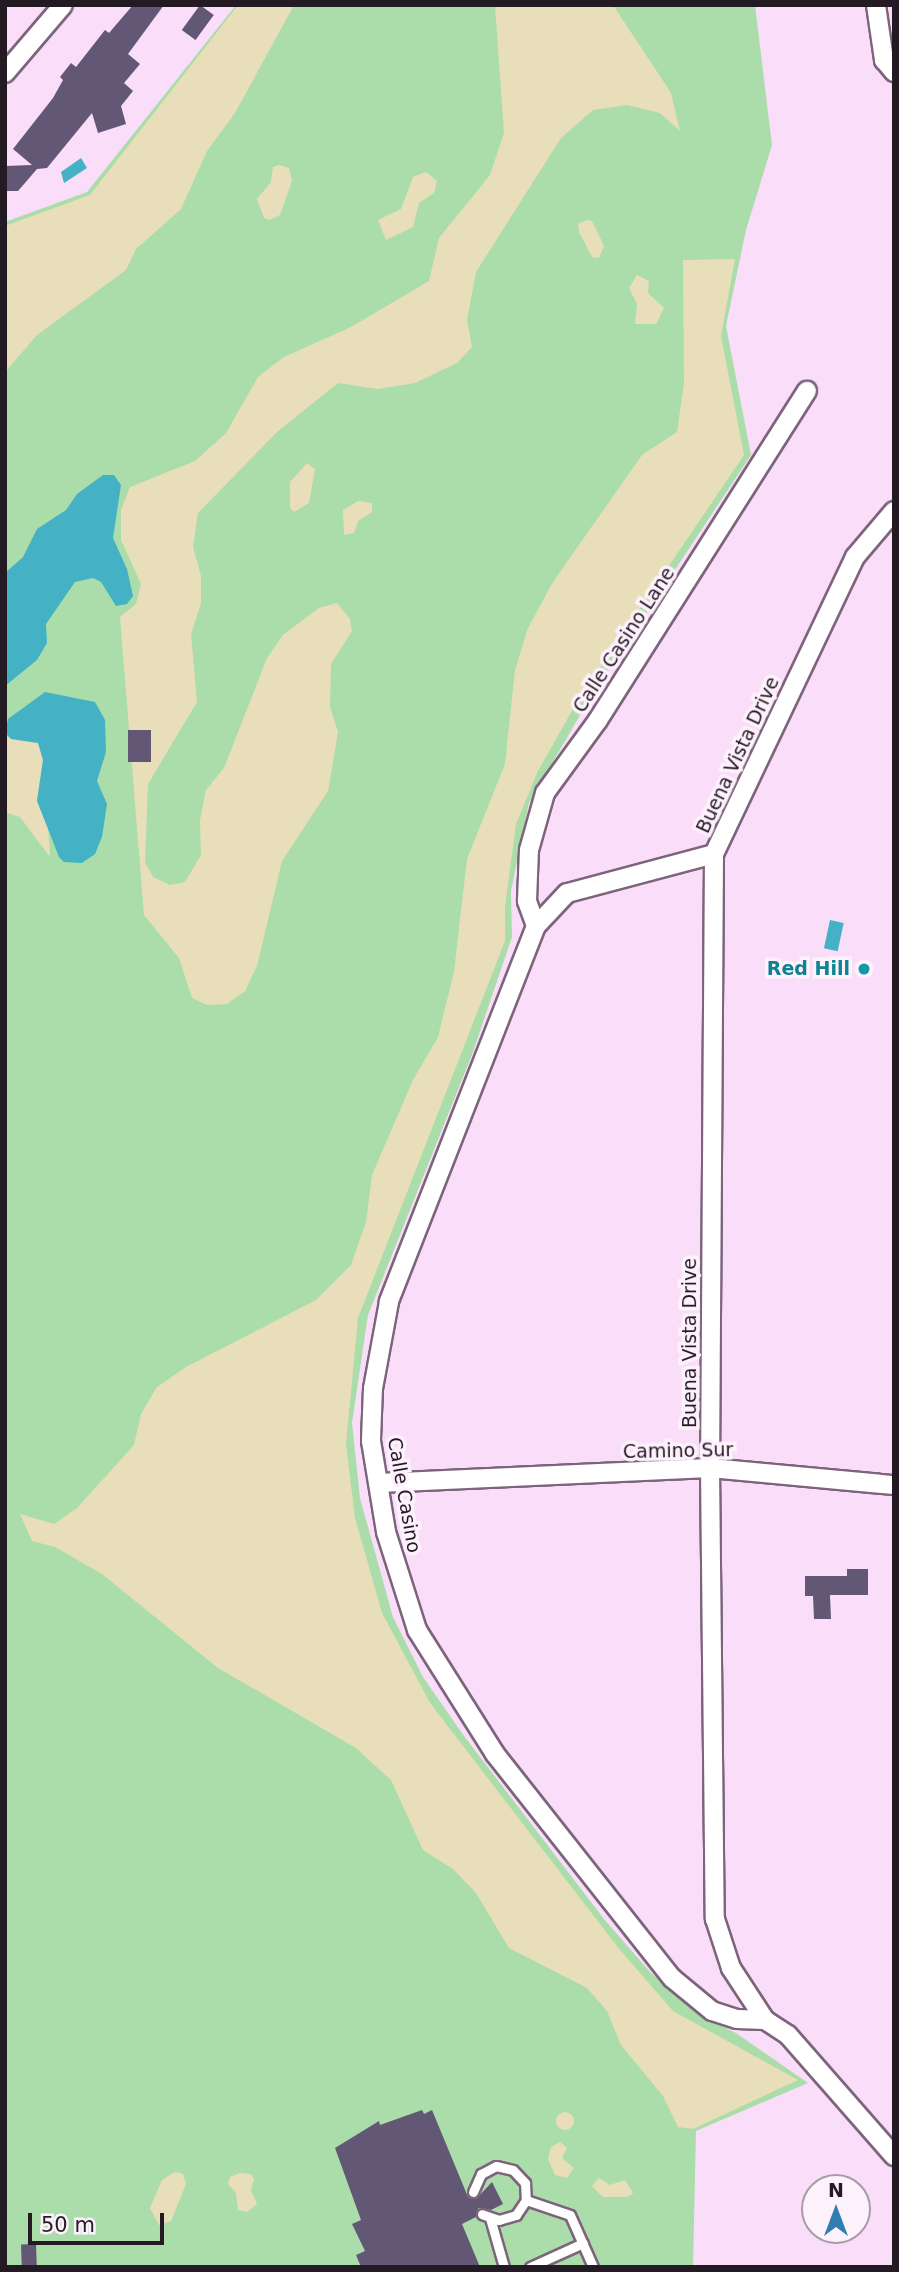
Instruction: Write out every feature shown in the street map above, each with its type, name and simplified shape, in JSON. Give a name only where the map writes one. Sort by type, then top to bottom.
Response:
[{"type":"street","points":[[5,73],[63,5]]},
{"type":"street","points":[[876,5],[884,60],[894,72]]},
{"type":"street","name":"Calle Casino Lane","points":[[536,926],[527,901],[529,850],[545,793],[598,720],[807,391]]},
{"type":"street","name":"Buena Vista Drive","points":[[894,511],[855,558],[714,854],[710,1468],[715,1919],[732,1968],[765,2020],[788,2035],[894,2156]]},
{"type":"street","name":"Calle Casino","points":[[714,854],[675,861],[567,893],[536,926],[389,1302],[373,1388],[371,1441],[399,1581],[417,1630],[495,1754],[673,1978],[712,2011],[737,2019],[765,2020]]},
{"type":"street","name":"Camino Sur","points":[[379,1483],[710,1468],[894,1485]]},
{"type":"lane","points":[[473,2192],[481,2174],[505,2167],[520,2175],[526,2200]]},
{"type":"lane","points":[[504,2267],[486,2216],[508,2219],[526,2200]]},
{"type":"lane","points":[[526,2200],[570,2215],[593,2267]]},
{"type":"lane","points":[[530,2267],[583,2244]]},
{"type":"green space","points":[[236,5],[755,5],[772,145],[746,230],[726,326],[751,455],[590,698],[529,803],[511,891],[512,937],[473,1052],[368,1315],[352,1423],[360,1498],[393,1617],[423,1677],[464,1736],[604,1919],[650,1972],[698,2014],[736,2033],[808,2083],[696,2131],[693,2267],[5,2267],[5,222],[87,192]]},
{"type":"sand","points":[[238,5],[294,5],[235,113],[207,151],[181,209],[136,249],[126,270],[37,335],[5,372],[5,226],[90,195]]},
{"type":"sand","points":[[495,5],[613,5],[671,93],[680,131],[660,113],[627,105],[593,110],[561,138],[476,272],[467,320],[472,347],[457,363],[415,383],[378,389],[338,383],[277,432],[198,513],[193,547],[201,576],[201,603],[191,634],[197,702],[148,784],[145,862],[153,877],[170,885],[185,882],[201,855],[200,820],[206,790],[224,768],[267,658],[283,635],[319,608],[337,603],[350,619],[352,631],[331,664],[330,707],[338,732],[328,791],[282,861],[257,966],[245,991],[227,1004],[207,1005],[192,998],[179,958],[144,915],[120,617],[136,604],[141,584],[121,540],[121,510],[130,487],[195,461],[226,433],[258,377],[284,357],[351,327],[429,281],[439,238],[490,175],[504,133]]},
{"type":"sand","points":[[279,165],[289,168],[292,181],[280,215],[269,220],[264,218],[257,199],[271,182],[273,167]]},
{"type":"sand","points":[[426,172],[437,181],[434,193],[419,203],[413,227],[386,240],[378,220],[401,209],[413,177]]},
{"type":"sand","points":[[592,221],[604,246],[599,258],[592,257],[579,232],[578,224]]},
{"type":"sand","points":[[735,259],[721,336],[744,455],[578,700],[538,771],[516,824],[505,907],[505,941],[358,1318],[346,1444],[355,1518],[382,1613],[430,1703],[620,1950],[673,2011],[798,2080],[693,2129],[678,2127],[663,2096],[621,2045],[607,2011],[587,1988],[509,1948],[476,1893],[453,1869],[423,1850],[391,1780],[356,1748],[218,1668],[102,1574],[55,1547],[32,1541],[20,1514],[54,1524],[77,1508],[134,1445],[141,1414],[157,1387],[186,1367],[316,1300],[351,1265],[366,1222],[372,1175],[413,1080],[438,1037],[454,972],[467,859],[505,764],[515,670],[528,628],[553,582],[642,455],[677,432],[684,384],[683,260]]},
{"type":"sand","points":[[637,275],[649,281],[648,293],[664,308],[656,324],[635,324],[637,304],[629,288]]},
{"type":"sand","points":[[307,463],[315,469],[309,503],[294,512],[290,508],[290,482]]},
{"type":"sand","points":[[358,501],[372,503],[372,512],[358,521],[354,533],[344,535],[343,510]]},
{"type":"sand","points":[[5,727],[20,740],[38,743],[43,760],[37,801],[48,821],[50,857],[20,817],[5,812]]},
{"type":"sand","points":[[561,2112],[569,2112],[574,2121],[572,2128],[561,2130],[556,2125],[556,2117]]},
{"type":"sand","points":[[560,2142],[567,2148],[562,2158],[574,2168],[567,2178],[555,2175],[548,2159],[551,2147]]},
{"type":"sand","points":[[175,2172],[183,2174],[186,2184],[171,2221],[159,2225],[150,2208],[162,2180]]},
{"type":"sand","points":[[240,2173],[251,2174],[254,2180],[251,2190],[257,2204],[247,2212],[238,2210],[236,2193],[228,2184],[230,2177]]},
{"type":"sand","points":[[599,2178],[610,2185],[625,2180],[633,2193],[627,2197],[603,2197],[592,2186]]},
{"type":"water","points":[[81,158],[87,168],[64,183],[61,172]]},
{"type":"water","points":[[103,475],[114,475],[121,485],[113,538],[127,569],[133,596],[127,604],[116,606],[101,582],[93,578],[75,582],[46,624],[47,643],[37,660],[5,686],[5,573],[23,557],[37,529],[66,510],[77,494]]},
{"type":"water","points":[[45,692],[95,702],[105,720],[106,752],[97,781],[107,804],[102,837],[95,854],[82,863],[64,862],[59,857],[37,801],[43,760],[38,743],[11,739],[5,733],[8,719]]},
{"type":"water","points":[[830,920],[844,923],[838,951],[824,948]]},
{"type":"building","points":[[133,5],[164,5],[128,54],[140,64],[124,83],[133,91],[121,106],[126,124],[98,133],[92,113],[47,168],[37,169],[18,191],[5,191],[5,166],[32,165],[13,149],[53,98],[63,80],[60,77],[71,63],[76,67],[105,30],[109,33]]},
{"type":"building","points":[[200,5],[214,15],[196,40],[182,30]]},
{"type":"building","points":[[128,730],[151,730],[151,762],[128,762]]},
{"type":"building","points":[[847,1569],[868,1569],[868,1595],[830,1595],[831,1619],[814,1619],[813,1596],[805,1596],[805,1576],[847,1576]]},
{"type":"building","points":[[422,2110],[424,2114],[432,2110],[468,2197],[477,2198],[492,2182],[503,2204],[491,2210],[478,2208],[476,2217],[462,2224],[480,2267],[361,2267],[356,2255],[365,2251],[352,2224],[361,2220],[335,2148],[379,2121],[380,2125]]},
{"type":"building","points":[[36,2244],[37,2267],[22,2267],[21,2245]]},
{"type":"place","name":"Red Hill","points":[[864,969]]}]
